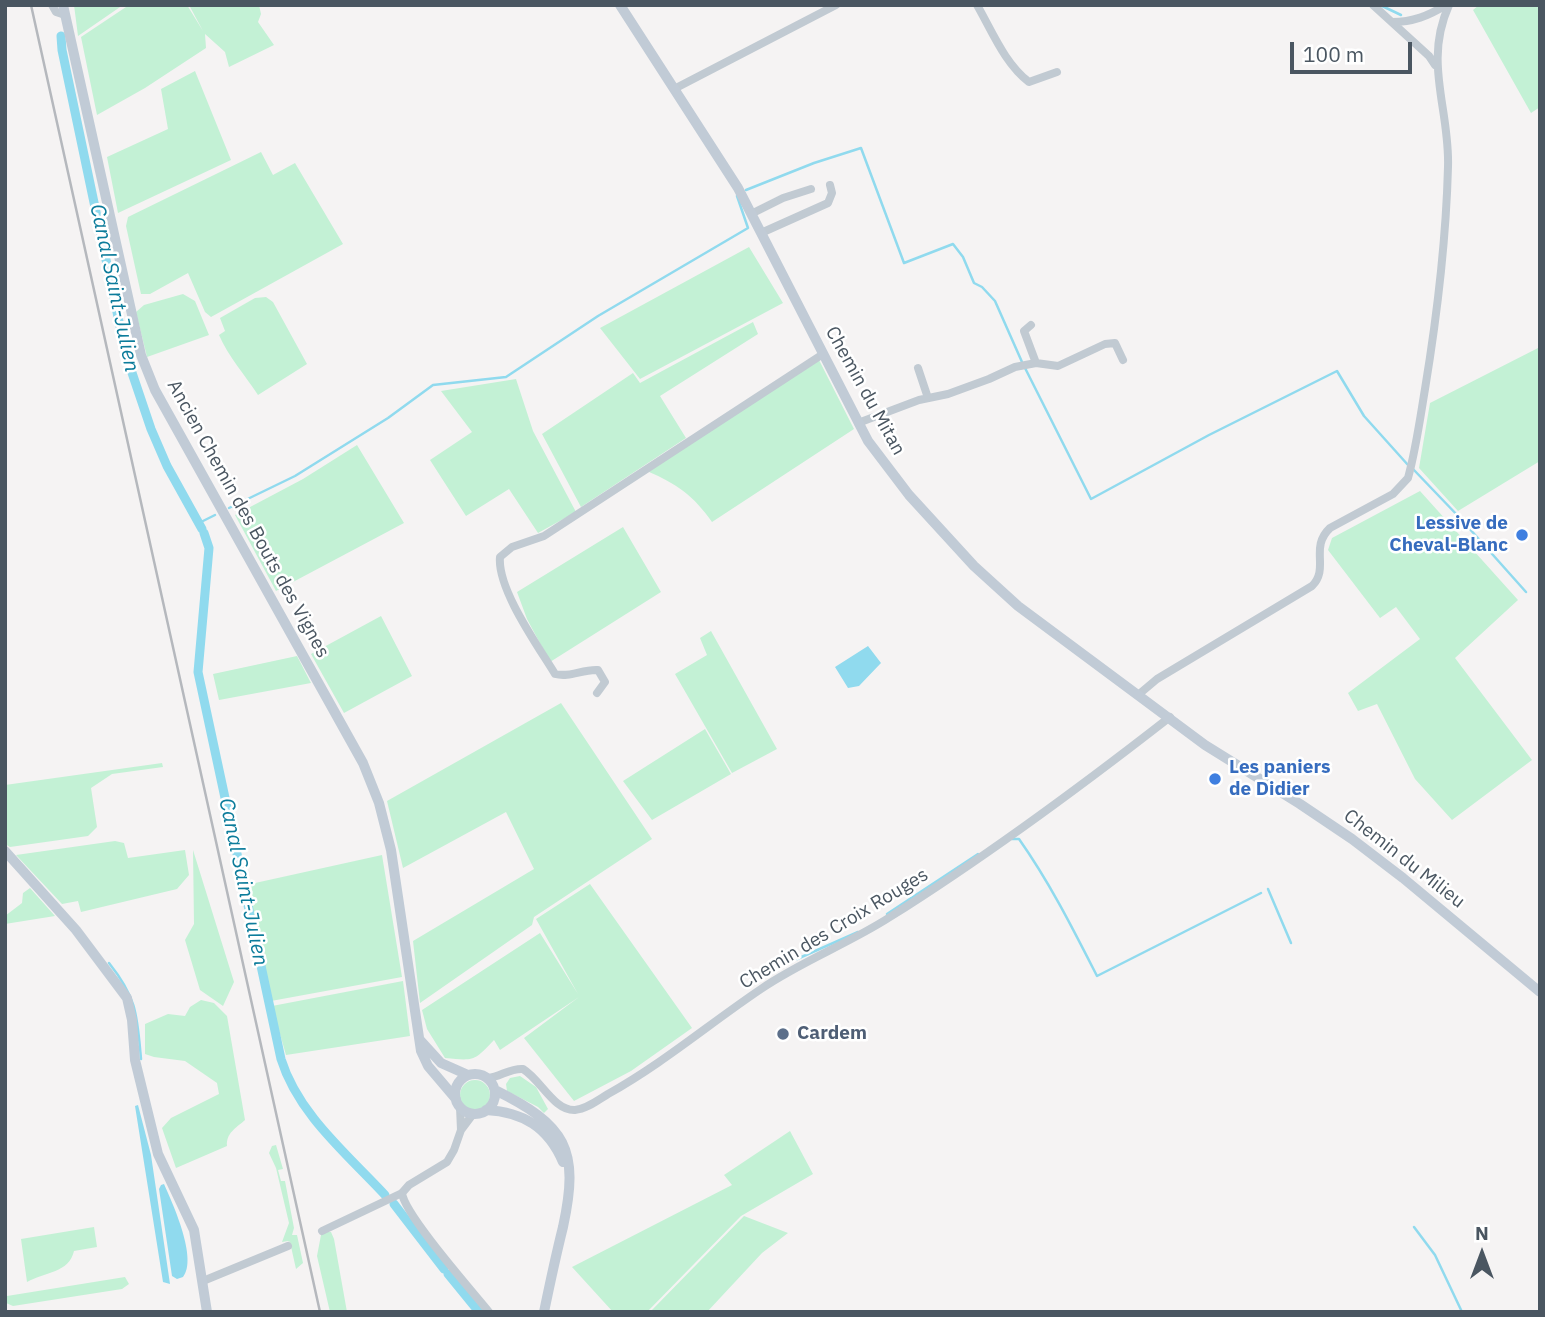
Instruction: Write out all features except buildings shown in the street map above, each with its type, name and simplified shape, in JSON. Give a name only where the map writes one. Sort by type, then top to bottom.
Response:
[{"type":"street","points":[[52,5],[56,12],[64,10]]},
{"type":"street","name":"Chemin du Mitan","points":[[620,5],[738,188],[858,423],[895,479],[998,589],[1057,637],[1170,718]]},
{"type":"street","points":[[674,89],[836,5]]},
{"type":"street","points":[[977,5],[1011,65],[1022,77],[1029,82],[1056,72]]},
{"type":"street","points":[[1373,5],[1429,56],[1436,68]]},
{"type":"street","points":[[1392,22],[1422,18],[1447,5]]},
{"type":"street","points":[[1138,695],[1157,679],[1312,586],[1318,580],[1321,570],[1319,543],[1323,535],[1330,528],[1394,494],[1408,478],[1437,317],[1441,277],[1449,165],[1444,109],[1436,68],[1437,48],[1447,5]]},
{"type":"street","name":"Ancien Chemin des Bouts des Vignes","points":[[64,10],[141,355],[155,390],[363,763],[379,803],[391,849],[421,1051],[428,1066],[458,1103]]},
{"type":"street","points":[[761,233],[828,203],[832,193],[830,185]]},
{"type":"street","points":[[751,214],[811,188]]},
{"type":"street","points":[[1031,325],[1024,331],[1024,337],[1036,363]]},
{"type":"street","points":[[858,423],[928,398],[948,394],[1001,369],[1036,363],[1058,366],[1105,344],[1115,343],[1123,360]]},
{"type":"street","points":[[597,693],[605,682],[598,670],[565,677],[555,674],[519,615],[499,569],[500,557],[512,547],[544,536],[823,354]]},
{"type":"street","points":[[918,368],[928,398]]},
{"type":"street","name":"Chemin du Milieu","points":[[1170,718],[1362,847],[1540,992]]},
{"type":"street","name":"Chemin des Croix Rouges","points":[[510,1070],[523,1069],[531,1074],[560,1106],[568,1109],[585,1108],[640,1076],[762,989],[812,957],[859,935],[901,910],[1013,835],[1170,718]]},
{"type":"street","points":[[5,851],[76,930],[127,998],[132,1020],[135,1060],[158,1154],[194,1230],[207,1312]]},
{"type":"street","points":[[420,1041],[441,1063],[468,1075],[478,1074],[494,1078],[510,1070]]},
{"type":"street","points":[[494,1089],[510,1070]]},
{"type":"street","points":[[461,1130],[456,1087],[468,1075]]},
{"type":"street","points":[[486,1110],[494,1101],[494,1089],[488,1078]]},
{"type":"street","points":[[494,1089],[528,1107],[550,1127],[567,1153],[570,1164],[571,1192],[544,1312]]},
{"type":"street","points":[[458,1103],[473,1114]]},
{"type":"street","points":[[322,1231],[402,1193],[409,1185],[447,1162],[461,1130],[473,1114],[486,1110],[512,1112],[530,1121],[555,1147],[571,1182]]},
{"type":"street","points":[[402,1193],[408,1208],[489,1312]]},
{"type":"street","points":[[204,1280],[288,1246]]},
{"type":"green space","points":[[74,5],[123,5],[78,36]]},
{"type":"green space","points":[[129,5],[187,5],[203,31],[189,5],[259,5],[261,14],[258,22],[274,45],[229,67],[225,52],[205,34],[206,48],[145,88],[97,115],[81,37]]},
{"type":"green space","points":[[1479,5],[1540,5],[1540,107],[1531,113],[1473,10]]},
{"type":"green space","points":[[195,71],[231,160],[118,213],[107,157],[168,129],[161,89]]},
{"type":"green space","points":[[261,152],[273,175],[295,163],[343,244],[211,317],[205,312],[188,273],[150,294],[141,294],[126,226],[128,217]]},
{"type":"green space","points":[[749,247],[783,303],[640,379],[600,328]]},
{"type":"green space","points":[[183,294],[195,301],[209,335],[147,357],[136,312],[144,305]]},
{"type":"green space","points":[[266,297],[273,302],[307,364],[258,395],[219,335],[225,331],[220,318],[255,298]]},
{"type":"green space","points":[[753,322],[758,334],[660,396],[686,438],[581,507],[542,434],[633,373],[640,383]]},
{"type":"green space","points":[[1540,347],[1540,461],[1458,511],[1419,468],[1430,403]]},
{"type":"green space","points":[[819,360],[854,429],[712,522],[684,491],[647,471]]},
{"type":"green space","points":[[516,379],[533,431],[576,512],[538,533],[509,489],[466,516],[430,460],[472,432],[441,391]]},
{"type":"green space","points":[[357,445],[404,523],[276,591],[235,515],[303,479]]},
{"type":"green space","points":[[1420,491],[1518,600],[1455,658],[1532,760],[1452,820],[1415,779],[1377,704],[1358,711],[1348,693],[1420,639],[1396,607],[1380,618],[1328,550],[1332,538]]},
{"type":"green space","points":[[623,527],[661,592],[550,662],[527,619],[517,592]]},
{"type":"green space","points":[[381,616],[412,676],[344,713],[311,654]]},
{"type":"green space","points":[[711,631],[777,749],[732,773],[675,674],[707,655],[700,638]]},
{"type":"green space","points":[[297,656],[311,683],[219,700],[213,674]]},
{"type":"green space","points":[[561,703],[652,839],[534,917],[532,925],[420,1003],[413,941],[534,869],[506,812],[403,868],[387,801]]},
{"type":"green space","points":[[705,729],[731,774],[652,820],[623,781]]},
{"type":"green space","points":[[162,763],[163,767],[112,774],[91,788],[97,827],[88,836],[10,847],[5,844],[5,785]]},
{"type":"green space","points":[[115,841],[124,843],[128,858],[185,850],[189,875],[177,889],[81,912],[78,901],[62,904],[16,855]]},
{"type":"green space","points":[[193,850],[234,982],[223,1006],[200,990],[185,940],[194,924]]},
{"type":"green space","points":[[382,855],[402,977],[271,1001],[246,885]]},
{"type":"green space","points":[[590,884],[692,1028],[631,1071],[574,1101],[524,1038],[579,997],[500,1050],[494,1040],[473,1058],[445,1058],[427,1029],[422,1010],[540,933],[578,994],[536,919]]},
{"type":"green space","points":[[30,888],[55,916],[5,924],[5,916],[22,903],[23,893]]},
{"type":"green space","points":[[403,981],[410,1036],[286,1055],[272,1006]]},
{"type":"green space","points":[[201,1000],[214,1003],[227,1016],[245,1120],[230,1134],[227,1146],[176,1168],[162,1128],[171,1118],[219,1094],[217,1083],[185,1061],[145,1054],[145,1024],[168,1014],[185,1016],[190,1007]]},
{"type":"green space","points":[[520,1076],[536,1087],[548,1109],[544,1113],[507,1091],[506,1084],[510,1078]]},
{"type":"green space","points":[[475,1080],[485,1085],[490,1095],[485,1105],[475,1110],[465,1105],[460,1095],[465,1085]]},
{"type":"green space","points":[[790,1131],[813,1174],[741,1216],[647,1312],[613,1312],[572,1267],[732,1185],[724,1175]]},
{"type":"green space","points":[[276,1145],[283,1169],[278,1170],[281,1181],[285,1181],[294,1228],[292,1235],[297,1235],[303,1263],[296,1269],[290,1242],[282,1242],[289,1223],[276,1168],[269,1153],[272,1146]]},
{"type":"green space","points":[[744,1216],[788,1233],[762,1253],[707,1312],[650,1312]]},
{"type":"green space","points":[[94,1227],[97,1247],[74,1251],[62,1268],[27,1282],[21,1239]]},
{"type":"green space","points":[[331,1232],[334,1239],[347,1312],[330,1312],[317,1256],[321,1235]]},
{"type":"green space","points":[[125,1277],[129,1284],[122,1289],[13,1306],[6,1303],[7,1296]]},
{"type":"water","points":[[868,646],[881,663],[859,686],[848,688],[835,667]]},
{"type":"water","points":[[138,1105],[151,1155],[170,1284],[163,1282],[135,1106]]},
{"type":"water","points":[[164,1184],[178,1217],[188,1258],[183,1277],[177,1279],[172,1276],[159,1189]]},
{"type":"waterway","points":[[1380,5],[1401,15]]},
{"type":"waterway","name":"Canal Saint-Julien","points":[[61,36],[126,355],[151,429],[167,466],[202,529]]},
{"type":"waterway","points":[[746,190],[861,148],[904,263],[953,244],[963,257],[974,283],[982,287],[995,301],[1022,362],[1091,499],[1209,435],[1337,371],[1364,416],[1408,465]]},
{"type":"waterway","points":[[229,508],[295,476],[388,418],[433,385],[506,377],[598,316],[748,228],[737,196]]},
{"type":"waterway","points":[[1413,469],[1526,592]]},
{"type":"waterway","points":[[199,523],[215,515]]},
{"type":"waterway","name":"Canal Saint-Julien","points":[[204,533],[209,548],[198,672],[281,1059],[299,1098],[311,1115],[385,1195]]},
{"type":"waterway","points":[[1012,839],[1019,839],[1041,872],[1097,976],[1261,893]]},
{"type":"waterway","points":[[887,914],[978,854]]},
{"type":"waterway","points":[[1268,889],[1291,943]]},
{"type":"waterway","points":[[797,959],[858,932]]},
{"type":"waterway","points":[[109,963],[125,987],[134,1008],[141,1059]]},
{"type":"waterway","name":"Canal Saint-Julien","points":[[394,1204],[444,1269]]},
{"type":"waterway","points":[[1414,1227],[1435,1255],[1462,1312]]},
{"type":"waterway","name":"Canal Saint-Julien","points":[[448,1274],[479,1312]]},
{"type":"railway","points":[[31,5],[320,1312]]},
{"type":"place","name":"Lessive de Cheval-Blanc","points":[[1522,535]]},
{"type":"place","name":"Les paniers de Didier","points":[[1215,779]]},
{"type":"place","name":"Cardem","points":[[783,1034]]}]
